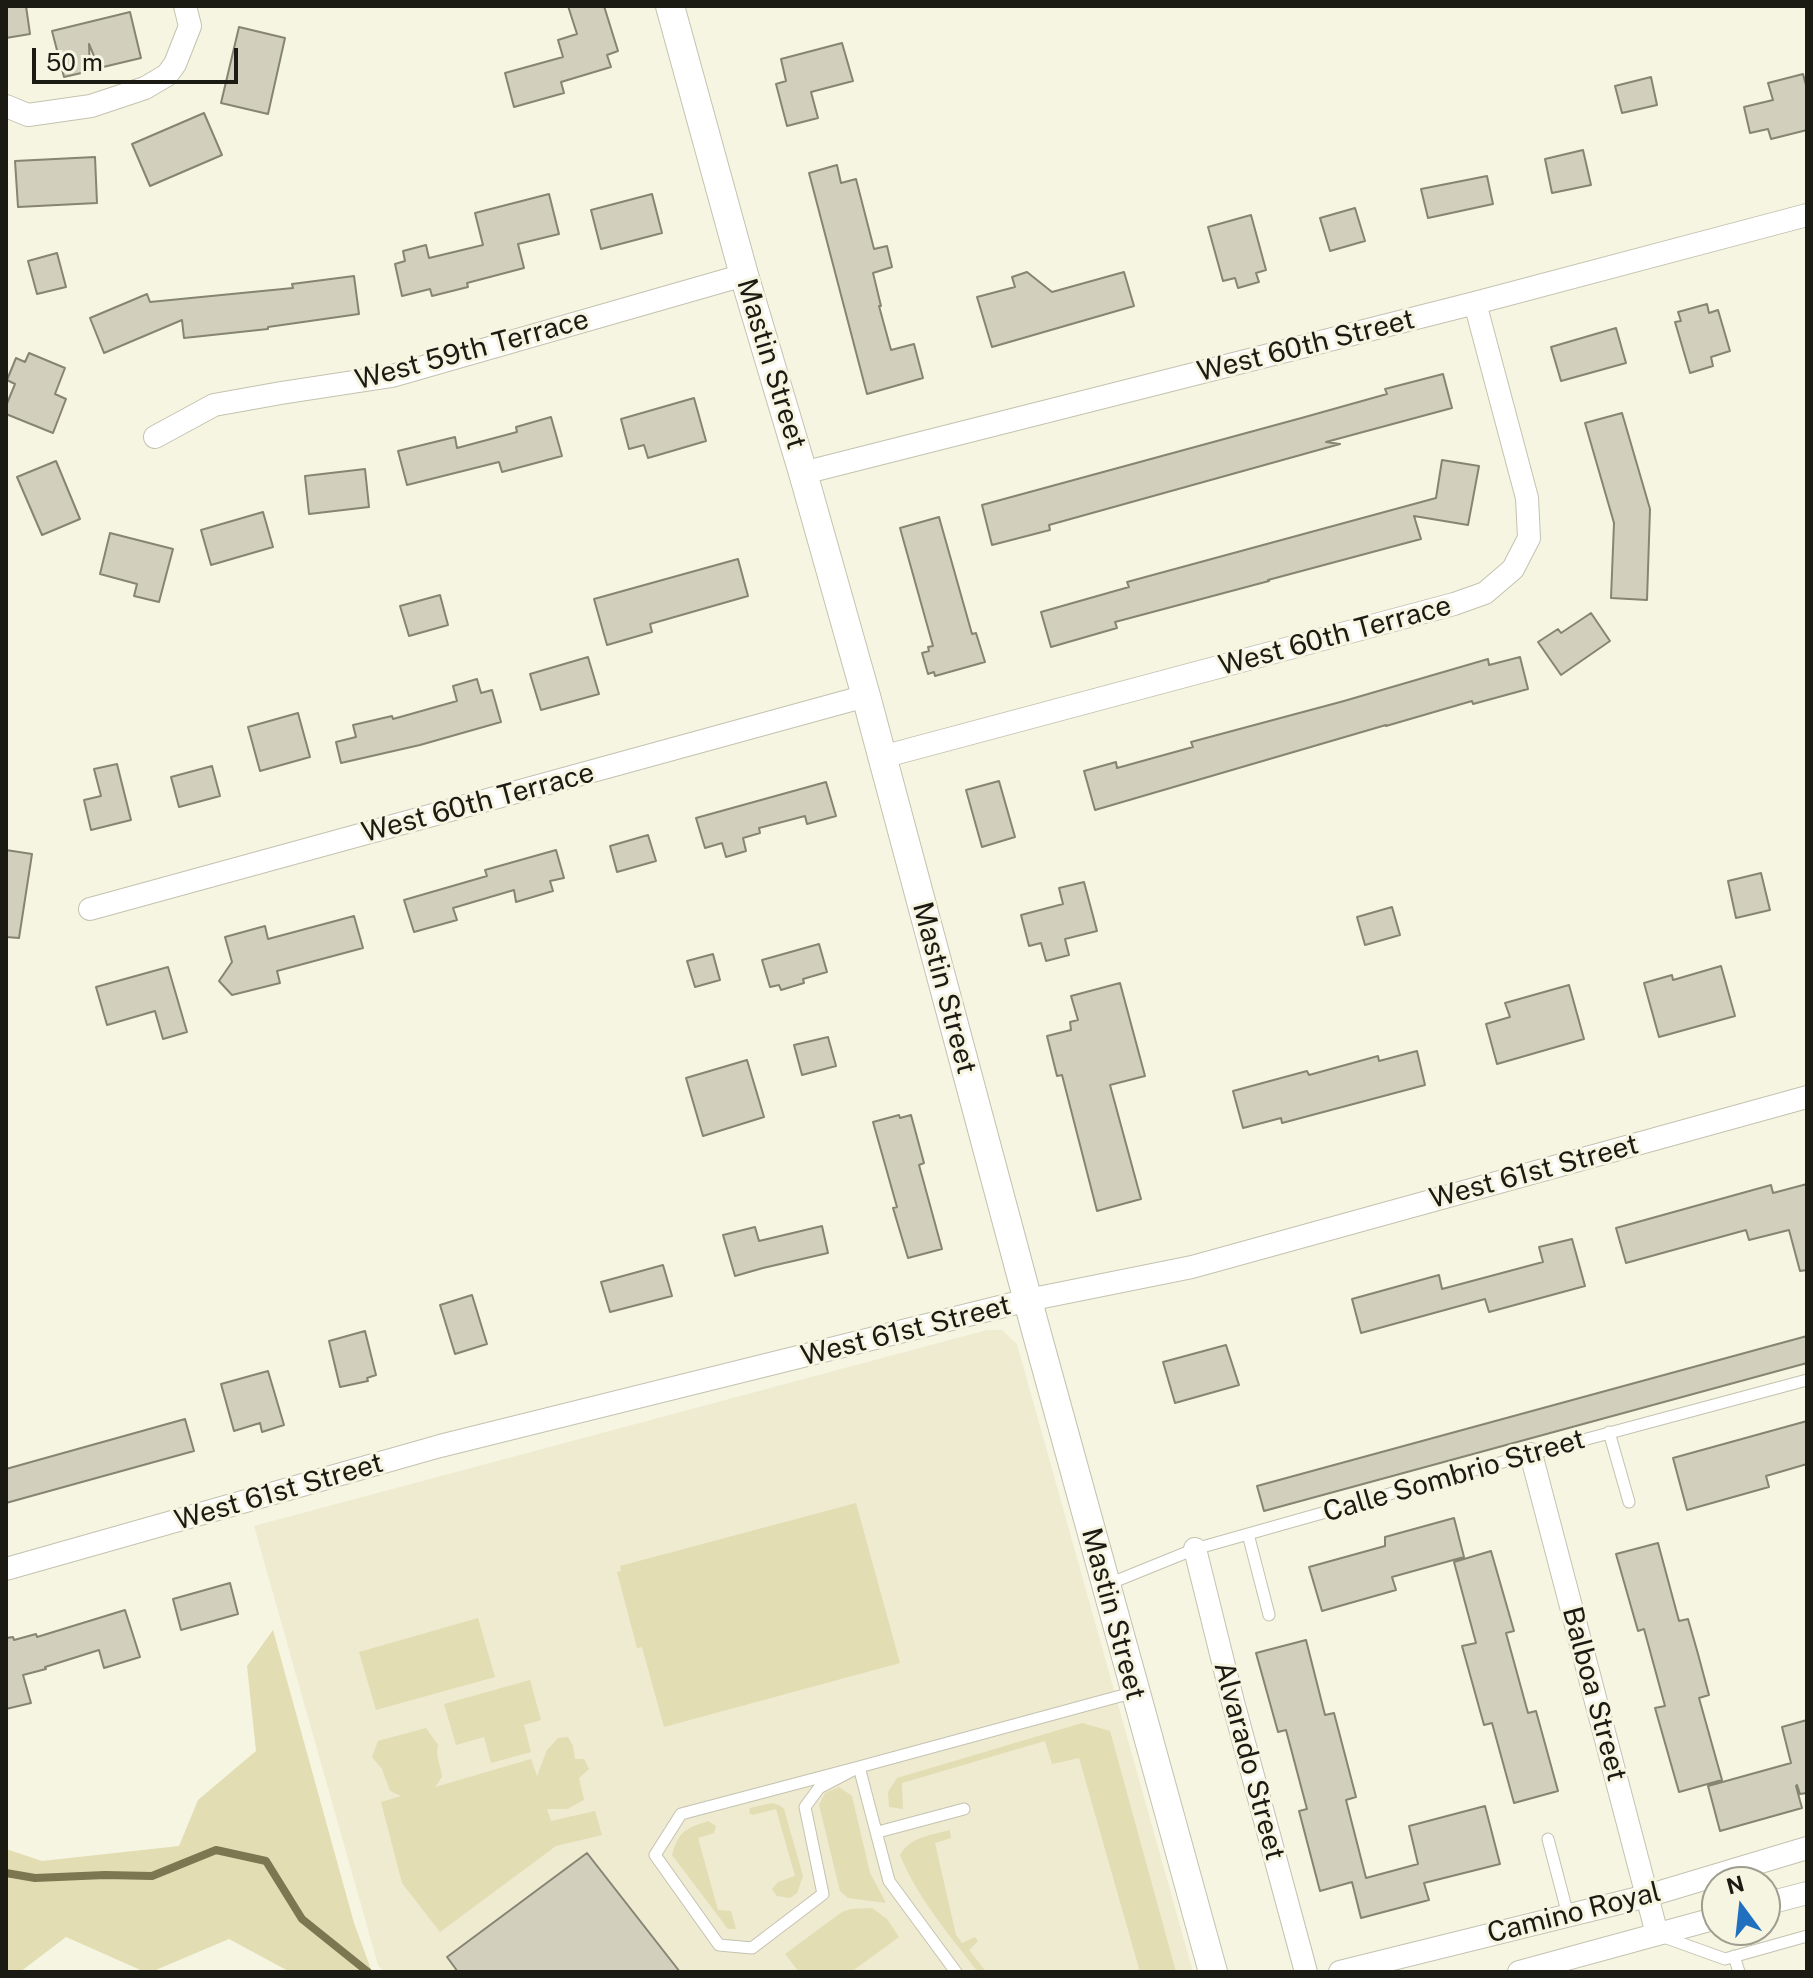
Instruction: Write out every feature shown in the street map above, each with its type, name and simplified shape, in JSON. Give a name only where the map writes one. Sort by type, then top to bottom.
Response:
[{"type":"street","points":[[6,106],[28,115],[91,106],[145,88],[167,75],[179,56],[190,26],[185,6]]},
{"type":"street","name":"Mastin Street","points":[[670,6],[866,696],[1105,1585],[1213,1972]]},
{"type":"street","name":"West 60th Street","points":[[803,473],[1475,303],[1807,215]]},
{"type":"street","name":"West 59th Terrace","points":[[155,437],[214,405],[392,376],[744,275]]},
{"type":"street","name":"West 60th Terrace","points":[[882,757],[1454,604],[1485,593],[1513,569],[1529,538],[1527,498],[1475,303]]},
{"type":"street","name":"West 60th Terrace","points":[[90,909],[866,696]]},
{"type":"street","name":"West 61st Street","points":[[6,1569],[440,1446],[1028,1300],[1192,1267],[1807,1097]]},
{"type":"street","name":"Balboa Street","points":[[1531,1454],[1657,1934]]},
{"type":"street","name":"Alvarado Street","points":[[1195,1549],[1306,1972]]},
{"type":"street","name":"Camino Royal","points":[[1340,1972],[1647,1896],[1807,1848]]},
{"type":"street","points":[[1781,1900],[1807,1893]]},
{"type":"street","points":[[1519,1972],[1701,1922]]},
{"type":"lane","name":"Calle Sombrio Street","points":[[1105,1585],[1195,1549],[1609,1432],[1807,1380]]},
{"type":"lane","points":[[1609,1432],[1629,1502]]},
{"type":"lane","points":[[1248,1534],[1269,1615]]},
{"type":"lane","points":[[859,1767],[819,1788],[805,1807],[823,1894],[752,1948],[719,1945],[655,1855],[681,1814],[1135,1692]]},
{"type":"lane","points":[[859,1767],[889,1881],[956,1972]]},
{"type":"lane","points":[[878,1832],[964,1809]]},
{"type":"lane","points":[[1548,1839],[1568,1915]]},
{"type":"lane","points":[[1657,1934],[1725,1959],[1807,1936]]},
{"type":"lane","points":[[1734,1956],[1739,1972]]},
{"type":"shaded area","points":[[987,1330],[1002,1330],[1017,1344],[1193,1972],[384,1972],[378,1965],[254,1526]]},
{"type":"shaded area","points":[[856,1503],[900,1663],[664,1727],[642,1647],[637,1648],[617,1572],[621,1571],[620,1566]]},
{"type":"shaded area","points":[[478,1618],[495,1677],[376,1710],[359,1652]]},
{"type":"shaded area","points":[[273,1630],[354,1923],[372,1972],[290,1972],[229,1939],[145,1972],[66,1937],[20,1972],[6,1972],[6,1849],[42,1861],[179,1846],[198,1800],[256,1751],[247,1666]]},
{"type":"shaded area","points":[[530,1680],[541,1720],[524,1725],[531,1752],[491,1763],[484,1737],[456,1745],[444,1704]]},
{"type":"shaded area","points":[[1082,1723],[1110,1731],[1176,1972],[1140,1972],[1079,1758],[1052,1764],[1045,1741],[902,1783],[903,1809],[889,1807],[888,1792],[897,1778]]},
{"type":"shaded area","points":[[426,1728],[438,1745],[442,1777],[435,1787],[531,1759],[537,1776],[547,1750],[558,1738],[568,1737],[575,1759],[584,1759],[589,1769],[579,1778],[584,1800],[567,1809],[547,1809],[551,1821],[595,1811],[602,1835],[556,1846],[440,1932],[402,1883],[381,1802],[401,1796],[390,1791],[382,1769],[372,1757],[378,1741]]},
{"type":"shaded area","points":[[839,1787],[852,1796],[870,1873],[886,1903],[848,1898],[840,1891],[819,1805],[825,1793]]},
{"type":"shaded area","points":[[772,1803],[784,1809],[803,1876],[797,1893],[790,1898],[777,1896],[772,1889],[778,1882],[795,1876],[776,1809],[753,1815],[749,1813],[750,1808]]},
{"type":"shaded area","points":[[708,1821],[716,1826],[714,1833],[698,1838],[718,1910],[731,1911],[736,1929],[728,1929],[672,1855],[684,1832]]},
{"type":"shaded area","points":[[950,1830],[951,1838],[935,1843],[956,1935],[962,1943],[975,1937],[978,1941],[969,1950],[986,1972],[978,1972],[935,1916],[900,1855],[915,1840]]},
{"type":"shaded area","points":[[872,1908],[887,1919],[899,1937],[851,1972],[799,1972],[785,1954],[842,1912]]},
{"type":"building","points":[[6,6],[26,6],[30,34],[6,38]]},
{"type":"building","points":[[568,6],[604,6],[618,51],[607,55],[611,67],[561,82],[564,93],[514,107],[505,73],[563,57],[558,40],[577,34]]},
{"type":"building","points":[[130,12],[141,58],[99,68],[89,44],[90,71],[64,77],[52,31]]},
{"type":"building","points":[[239,27],[285,38],[268,114],[221,103]]},
{"type":"building","points":[[842,43],[853,81],[811,92],[818,118],[787,126],[776,84],[786,81],[781,59]]},
{"type":"building","points":[[1803,74],[1807,89],[1807,130],[1771,139],[1768,129],[1750,133],[1744,107],[1773,100],[1768,83]]},
{"type":"building","points":[[1651,77],[1657,105],[1622,113],[1615,86]]},
{"type":"building","points":[[204,113],[222,155],[150,186],[132,144]]},
{"type":"building","points":[[1583,150],[1591,185],[1552,193],[1545,159]]},
{"type":"building","points":[[95,157],[97,203],[18,207],[15,161]]},
{"type":"building","points":[[837,165],[841,183],[856,179],[874,249],[887,246],[892,267],[873,273],[891,350],[914,344],[923,378],[867,394],[809,173]]},
{"type":"building","points":[[1487,176],[1493,204],[1428,218],[1421,189]]},
{"type":"building","points":[[549,194],[559,234],[518,244],[524,268],[432,296],[430,289],[402,296],[395,264],[405,261],[403,251],[426,245],[429,258],[483,245],[475,213]]},
{"type":"building","points":[[652,194],[662,233],[601,249],[591,210]]},
{"type":"building","points":[[1355,208],[1365,241],[1330,251],[1320,218]]},
{"type":"building","points":[[1251,215],[1266,270],[1256,273],[1259,282],[1238,288],[1235,278],[1223,281],[1208,227]]},
{"type":"building","points":[[57,253],[66,287],[37,294],[28,261]]},
{"type":"building","points":[[1027,272],[1052,292],[1124,272],[1134,306],[992,347],[977,297],[1015,287],[1012,277]]},
{"type":"building","points":[[354,276],[359,314],[268,329],[184,338],[182,320],[104,353],[90,318],[147,294],[150,302],[293,288],[292,284]]},
{"type":"building","points":[[1707,304],[1709,313],[1718,310],[1730,351],[1711,357],[1713,366],[1690,373],[1675,322],[1681,321],[1678,312]]},
{"type":"building","points":[[1616,328],[1626,363],[1561,381],[1551,347]]},
{"type":"building","points":[[29,353],[65,368],[55,394],[66,399],[53,433],[6,414],[15,384],[7,380],[16,358],[25,362]]},
{"type":"building","points":[[1443,374],[1452,408],[1326,442],[1340,444],[1049,525],[1050,530],[992,545],[982,505],[1387,394],[1385,389]]},
{"type":"building","points":[[694,398],[706,441],[648,458],[644,445],[629,449],[621,419]]},
{"type":"building","points":[[1622,413],[1650,509],[1647,600],[1611,598],[1614,523],[1585,423]]},
{"type":"building","points":[[551,417],[562,456],[502,472],[499,462],[407,485],[398,451],[455,437],[457,448],[517,432],[516,427]]},
{"type":"building","points":[[1442,460],[1479,466],[1468,525],[1414,516],[1421,539],[1115,622],[1117,628],[1051,647],[1041,612],[1129,587],[1127,582],[1436,498]]},
{"type":"building","points":[[56,461],[80,519],[42,535],[17,477]]},
{"type":"building","points":[[365,469],[369,507],[309,514],[305,476]]},
{"type":"building","points":[[263,512],[273,547],[211,565],[201,530]]},
{"type":"building","points":[[939,517],[972,634],[976,633],[985,662],[935,676],[934,672],[928,674],[922,653],[933,646],[900,528]]},
{"type":"building","points":[[110,533],[173,549],[159,602],[134,596],[137,584],[100,574]]},
{"type":"building","points":[[738,559],[748,596],[650,624],[652,632],[607,645],[594,599]]},
{"type":"building","points":[[440,595],[448,625],[409,636],[400,606]]},
{"type":"building","points":[[1591,613],[1610,641],[1561,675],[1538,642],[1558,629],[1561,633]]},
{"type":"building","points":[[588,657],[599,694],[541,710],[530,674]]},
{"type":"building","points":[[1520,657],[1528,689],[1386,725],[1095,810],[1084,771],[1116,762],[1117,768],[1193,747],[1191,742],[1488,659],[1489,665]]},
{"type":"building","points":[[477,679],[481,693],[492,690],[501,722],[341,763],[336,742],[356,737],[353,725],[392,716],[393,719],[457,701],[453,686]]},
{"type":"building","points":[[298,713],[310,757],[260,771],[248,727]]},
{"type":"building","points":[[117,764],[131,820],[91,830],[84,800],[101,796],[94,769]]},
{"type":"building","points":[[212,766],[220,796],[179,807],[171,777]]},
{"type":"building","points":[[999,781],[1015,837],[982,847],[966,790]]},
{"type":"building","points":[[826,782],[836,816],[807,824],[805,816],[759,828],[760,833],[743,838],[746,851],[726,857],[722,843],[705,848],[696,818]]},
{"type":"building","points":[[648,835],[656,861],[617,872],[610,846]]},
{"type":"building","points":[[6,850],[32,854],[19,938],[6,937]]},
{"type":"building","points":[[556,850],[564,878],[550,881],[553,891],[516,902],[514,890],[453,908],[457,920],[414,932],[404,900],[487,876],[485,870]]},
{"type":"building","points":[[1761,873],[1770,910],[1736,918],[1728,881]]},
{"type":"building","points":[[1084,882],[1097,931],[1065,939],[1069,955],[1046,961],[1041,943],[1029,946],[1021,915],[1063,904],[1059,888]]},
{"type":"building","points":[[1392,907],[1400,935],[1365,945],[1357,917]]},
{"type":"building","points":[[354,916],[363,948],[277,971],[280,983],[232,995],[219,981],[232,962],[225,937],[265,926],[268,939]]},
{"type":"building","points":[[819,944],[827,972],[781,990],[779,985],[770,987],[762,960]]},
{"type":"building","points":[[713,954],[720,980],[695,987],[687,961]]},
{"type":"building","points":[[1721,966],[1735,1016],[1659,1037],[1644,983],[1672,975],[1673,980]]},
{"type":"building","points":[[168,967],[187,1032],[163,1039],[155,1011],[107,1025],[96,987]]},
{"type":"building","points":[[1120,983],[1145,1076],[1110,1085],[1141,1199],[1097,1211],[1062,1075],[1057,1076],[1047,1036],[1071,1030],[1070,1022],[1078,1020],[1071,996]]},
{"type":"building","points":[[1569,985],[1584,1039],[1497,1064],[1486,1024],[1510,1017],[1505,1003]]},
{"type":"building","points":[[828,1037],[836,1066],[802,1075],[794,1045]]},
{"type":"building","points":[[1417,1051],[1425,1085],[1282,1123],[1281,1118],[1243,1128],[1233,1091],[1307,1071],[1309,1075],[1378,1056],[1379,1061]]},
{"type":"building","points":[[747,1060],[764,1117],[703,1136],[686,1078]]},
{"type":"building","points":[[899,1115],[900,1118],[911,1115],[924,1163],[919,1165],[942,1249],[908,1258],[873,1122]]},
{"type":"building","points":[[1807,1184],[1807,1270],[1800,1271],[1789,1230],[1749,1240],[1746,1230],[1626,1263],[1616,1228],[1771,1185],[1773,1193]]},
{"type":"building","points":[[822,1226],[828,1253],[735,1276],[723,1235],[755,1227],[759,1241]]},
{"type":"building","points":[[1572,1239],[1585,1286],[1489,1312],[1485,1299],[1361,1333],[1352,1299],[1439,1275],[1442,1289],[1543,1262],[1539,1247]]},
{"type":"building","points":[[663,1265],[672,1296],[610,1312],[601,1282]]},
{"type":"building","points":[[472,1295],[487,1344],[455,1354],[440,1305]]},
{"type":"building","points":[[365,1331],[376,1375],[367,1378],[368,1381],[340,1387],[329,1341]]},
{"type":"building","points":[[1807,1336],[1807,1363],[1264,1511],[1257,1486]]},
{"type":"building","points":[[1226,1345],[1239,1385],[1175,1403],[1163,1362]]},
{"type":"building","points":[[268,1371],[284,1425],[262,1432],[260,1423],[234,1431],[221,1384]]},
{"type":"building","points":[[185,1419],[194,1451],[6,1503],[6,1469]]},
{"type":"building","points":[[1807,1421],[1807,1464],[1766,1476],[1769,1487],[1687,1510],[1673,1458]]},
{"type":"building","points":[[1454,1518],[1464,1557],[1392,1577],[1396,1590],[1322,1611],[1309,1567],[1385,1546],[1385,1537]]},
{"type":"building","points":[[1658,1543],[1679,1621],[1688,1619],[1698,1654],[1709,1695],[1699,1698],[1722,1780],[1679,1792],[1655,1708],[1665,1706],[1644,1629],[1638,1631],[1616,1554]]},
{"type":"building","points":[[1491,1551],[1514,1631],[1506,1633],[1528,1713],[1536,1711],[1558,1791],[1514,1803],[1492,1723],[1484,1725],[1462,1646],[1476,1643],[1454,1562]]},
{"type":"building","points":[[230,1583],[238,1614],[181,1630],[173,1599]]},
{"type":"building","points":[[125,1610],[140,1657],[104,1668],[99,1650],[23,1675],[31,1703],[6,1709],[6,1638],[13,1637],[14,1640],[36,1634],[37,1637]]},
{"type":"building","points":[[1306,1640],[1325,1715],[1334,1713],[1356,1797],[1346,1800],[1366,1878],[1418,1864],[1409,1826],[1485,1806],[1500,1864],[1424,1883],[1429,1900],[1361,1918],[1352,1882],[1320,1891],[1299,1811],[1307,1809],[1286,1730],[1278,1732],[1256,1653]]},
{"type":"building","points":[[1807,1720],[1807,1793],[1800,1794],[1796,1786],[1802,1808],[1720,1831],[1708,1786],[1791,1763],[1782,1727]]},
{"type":"building","points":[[587,1853],[680,1972],[458,1972],[447,1957]]},
{"type":"waterway","points":[[6,1873],[35,1878],[152,1876],[216,1850],[266,1861],[302,1919],[368,1972]]}]
